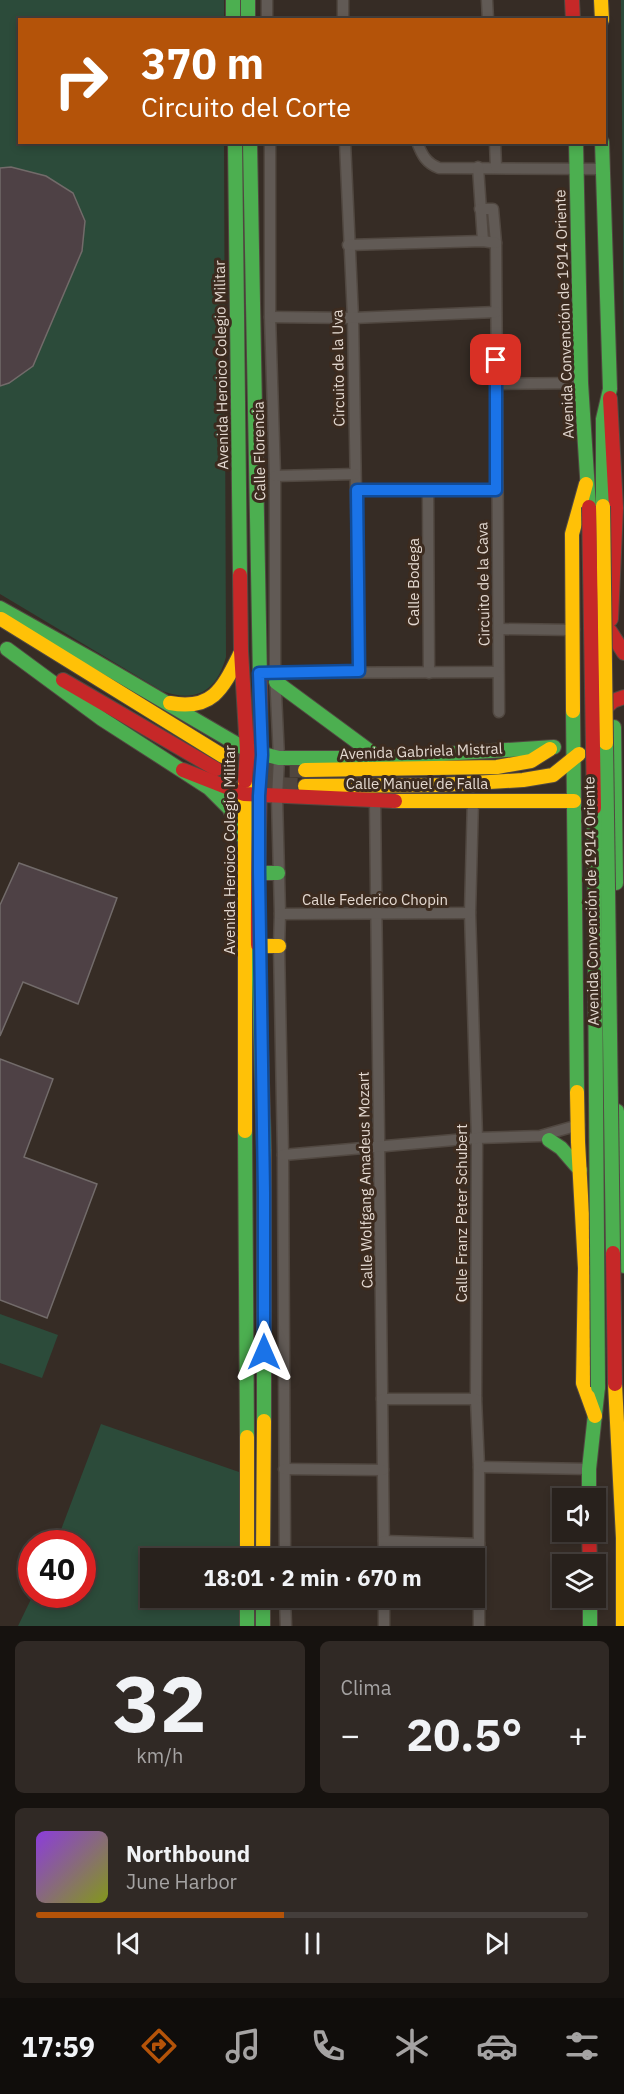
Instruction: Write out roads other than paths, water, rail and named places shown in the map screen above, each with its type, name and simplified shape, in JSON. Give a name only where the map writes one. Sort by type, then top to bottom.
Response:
[{"type":"street","points":[[233,0],[233,18]]},
{"type":"street","points":[[248,0],[248,18]]},
{"type":"street","points":[[267,0],[267,18]]},
{"type":"street","points":[[343,0],[343,18]]},
{"type":"street","points":[[487,0],[488,18]]},
{"type":"street","points":[[572,0],[573,18]]},
{"type":"street","points":[[602,0],[602,18]]},
{"type":"street","name":"Avenida Heroico Colegio Militar","points":[[235,144],[241,651],[247,750],[244,794],[247,1548]]},
{"type":"street","name":"Avenida Heroico Colegio Militar","points":[[250,144],[262,755],[259,796],[259,946],[264,1192],[263,1548]]},
{"type":"street","name":"Calle Florencia","points":[[270,144],[270,317],[279,758],[277,798]]},
{"type":"street","name":"Circuito de la Uva","points":[[345,144],[353,318],[359,671]]},
{"type":"street","points":[[418,144],[423,157],[430,164],[439,168],[602,169]]},
{"type":"street","points":[[495,144],[496,167]]},
{"type":"street","name":"Avenida Convención de 1914 Oriente","points":[[576,144],[581,383],[586,484],[572,534],[578,1142],[585,1268],[583,1383],[595,1416]]},
{"type":"street","name":"Avenida Convención de 1914 Oriente","points":[[602,144],[610,389],[615,447],[616,551],[610,631],[619,699],[616,772],[624,1266]]},
{"type":"street","points":[[478,167],[483,241]]},
{"type":"street","points":[[270,317],[353,318],[496,312],[496,243],[493,209],[480,209]]},
{"type":"street","points":[[348,245],[483,241],[496,243]]},
{"type":"street","name":"Circuito de la Cava","points":[[496,312],[499,712]]},
{"type":"street","points":[[496,384],[581,383]]},
{"type":"street","name":"Avenida Convención de 1914 Oriente","points":[[589,1488],[598,1387],[596,507],[603,419],[610,389]]},
{"type":"street","points":[[275,476],[355,474]]},
{"type":"street","name":"Avenida Convención de 1914 Oriente","points":[[586,484],[596,507],[620,1384],[618,1412],[623,1538],[623,1626]]},
{"type":"street","points":[[357,490],[496,490]]},
{"type":"street","name":"Calle Bodega","points":[[428,490],[429,672]]},
{"type":"street","points":[[0,608],[65,642],[247,750]]},
{"type":"street","points":[[0,618],[223,756]]},
{"type":"street","points":[[500,629],[574,630]]},
{"type":"street","points":[[610,631],[624,653]]},
{"type":"street","points":[[3,647],[112,707],[216,769]]},
{"type":"street","points":[[3,647],[102,719],[209,788],[229,808],[245,842]]},
{"type":"street","points":[[161,701],[191,706],[204,702],[224,684],[241,651]]},
{"type":"street","points":[[259,673],[276,677],[359,671],[498,672]]},
{"type":"street","points":[[276,677],[379,758]]},
{"type":"street","name":"Avenida Gabriela Mistral","points":[[305,770],[497,767],[531,761],[573,738],[619,699]]},
{"type":"street","points":[[304,786],[440,785],[523,780],[553,775],[619,721]]},
{"type":"street","name":"Calle Manuel de Falla","points":[[247,750],[279,758],[379,758],[554,747]]},
{"type":"street","points":[[616,772],[624,752]]},
{"type":"street","name":"Calle Manuel de Falla","points":[[183,770],[244,794],[277,798],[375,801],[574,801]]},
{"type":"street","points":[[514,780],[541,802]]},
{"type":"street","points":[[277,798],[283,1155],[285,1548]]},
{"type":"street","name":"Calle Franz Peter Schubert","points":[[473,800],[470,913],[477,1138],[476,1399],[479,1467],[479,1626]]},
{"type":"street","name":"Calle Wolfgang Amadeus Mozart","points":[[375,801],[384,1548]]},
{"type":"street","points":[[259,873],[278,873]]},
{"type":"street","name":"Calle Federico Chopin","points":[[280,914],[470,913]]},
{"type":"street","points":[[259,946],[279,946]]},
{"type":"street","points":[[544,1138],[579,1125],[621,1122]]},
{"type":"street","points":[[283,1155],[477,1138],[544,1138],[578,1142],[623,1137]]},
{"type":"street","points":[[544,1138],[561,1148],[580,1170]]},
{"type":"street","points":[[382,1399],[476,1399]]},
{"type":"street","points":[[479,1467],[589,1469]]},
{"type":"street","points":[[284,1469],[383,1470]]},
{"type":"street","points":[[384,1541],[478,1544]]},
{"type":"street","points":[[247,1608],[247,1626]]},
{"type":"street","points":[[263,1608],[263,1626]]},
{"type":"street","points":[[285,1608],[286,1626]]},
{"type":"street","points":[[384,1608],[384,1626]]},
{"type":"street","points":[[590,1608],[590,1626]]},
{"type":"tunnel","points":[[223,756],[263,770],[305,770]]},
{"type":"tunnel","points":[[216,769],[252,783],[305,786]]}]
